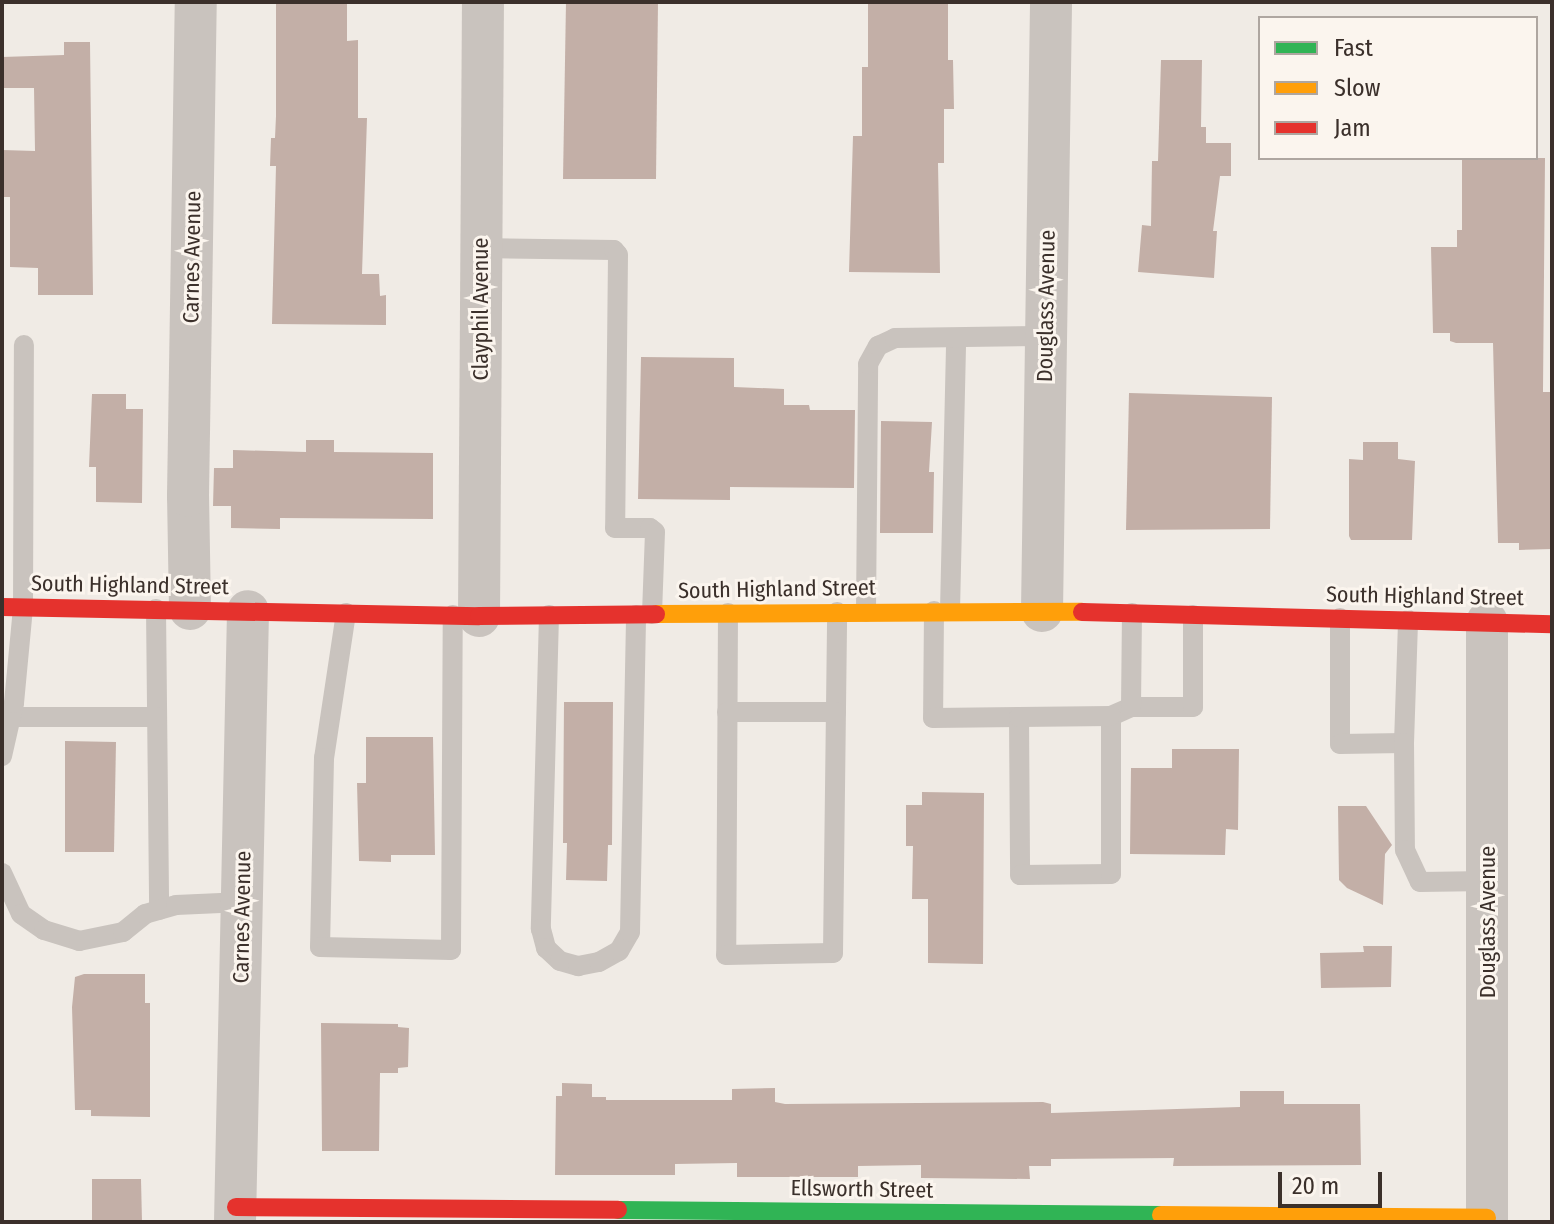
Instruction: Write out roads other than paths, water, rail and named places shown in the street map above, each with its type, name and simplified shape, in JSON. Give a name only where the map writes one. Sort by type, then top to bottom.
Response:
[{"type":"main road","name":"South Highland Street","points":[[12,607],[466,616],[1042,611],[1552,624]]},
{"type":"main road","name":"Ellsworth Street","points":[[236,1215],[1487,1220]]},
{"type":"street","name":"Carnes Avenue","points":[[173,609],[188,496],[196,2]]},
{"type":"street","name":"Clayphil Avenue","points":[[466,616],[481,248],[483,2]]},
{"type":"street","name":"Douglass Avenue","points":[[1042,611],[1051,2]]},
{"type":"street","name":"Carnes Avenue","points":[[236,1215],[248,611]]},
{"type":"street","name":"Douglass Avenue","points":[[1487,622],[1487,1220]]},
{"type":"lane","points":[[481,248],[614,250],[618,255],[615,528],[650,528],[655,532],[644,614],[630,932],[619,951],[599,962],[578,966],[560,961],[546,948],[541,929],[549,615]]},
{"type":"lane","points":[[866,612],[868,364],[878,346],[895,338],[1045,336]]},
{"type":"lane","points":[[956,338],[942,611],[933,718],[1111,716],[1131,707],[1193,707],[1193,615]]},
{"type":"lane","points":[[2,756],[11,717],[12,607],[24,345]]},
{"type":"lane","points":[[159,910],[157,717],[173,609]]},
{"type":"lane","points":[[728,613],[726,955],[833,953],[837,612]]},
{"type":"lane","points":[[346,613],[324,758],[320,947],[451,950],[466,616]]},
{"type":"lane","points":[[1131,707],[1132,613]]},
{"type":"lane","points":[[1340,618],[1340,744],[1404,743]]},
{"type":"lane","points":[[1408,620],[1405,850],[1420,882],[1488,881]]},
{"type":"lane","points":[[727,712],[836,712]]},
{"type":"lane","points":[[1019,717],[1020,875],[1096,875],[1111,874],[1111,716]]},
{"type":"lane","points":[[11,717],[157,717]]},
{"type":"lane","points":[[2,873],[21,914],[44,930],[79,941],[123,932],[145,914],[176,905],[243,902]]}]
